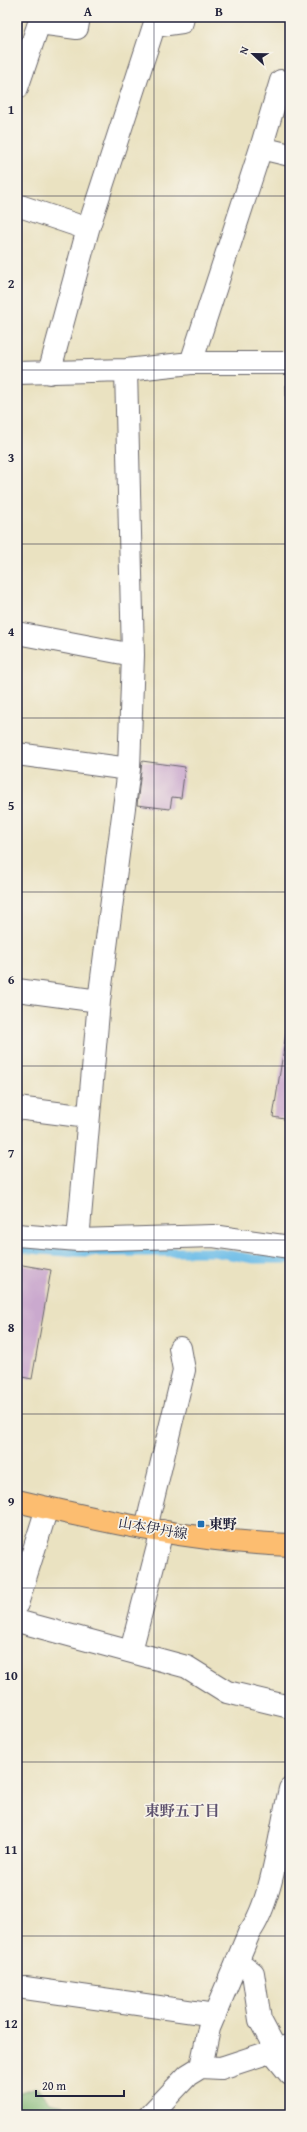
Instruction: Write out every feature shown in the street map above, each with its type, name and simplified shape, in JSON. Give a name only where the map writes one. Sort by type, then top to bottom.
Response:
[{"type":"main road","name":"山本伊丹線","points":[[17,1501],[154,1530],[244,1543],[290,1545]]},
{"type":"street","points":[[17,88],[32,20],[78,28],[79,17]]},
{"type":"street","points":[[50,373],[88,229],[154,26],[182,22],[183,17]]},
{"type":"street","points":[[191,363],[281,82]]},
{"type":"street","points":[[261,148],[290,156]]},
{"type":"street","points":[[17,205],[88,229]]},
{"type":"street","points":[[17,373],[126,370],[191,363],[290,363]]},
{"type":"street","points":[[78,1240],[99,1001],[129,769],[133,655],[126,370]]},
{"type":"street","points":[[17,633],[133,655]]},
{"type":"street","points":[[17,754],[129,769]]},
{"type":"street","points":[[17,990],[99,1001]]},
{"type":"street","points":[[17,1108],[88,1117]]},
{"type":"street","points":[[17,1235],[78,1240],[213,1236],[290,1247]]},
{"type":"street","points":[[131,1652],[184,1370],[180,1348]]},
{"type":"street","points":[[17,1604],[47,1508]]},
{"type":"street","points":[[17,1621],[187,1667],[227,1692],[290,1707]]},
{"type":"street","points":[[201,2067],[209,2028],[268,1893],[290,1789]]},
{"type":"street","points":[[237,1961],[253,1973],[260,2020],[283,2047]]},
{"type":"street","points":[[25,1988],[70,2004],[215,2015]]},
{"type":"street","points":[[150,2115],[188,2075],[201,2067],[221,2068],[283,2047]]},
{"type":"street","points":[[283,2047],[276,2056],[290,2074]]},
{"type":"green space","points":[[36,2087],[50,2103],[63,2106],[61,2115],[17,2115],[17,2093]]},
{"type":"building","points":[[286,385],[290,385],[290,437],[287,437]]},
{"type":"building","points":[[142,761],[185,767],[181,798],[172,797],[170,809],[137,805]]},
{"type":"building","points":[[290,1015],[290,1120],[273,1117]]},
{"type":"building","points":[[17,1264],[51,1270],[32,1379],[17,1376]]},
{"type":"waterway","points":[[17,1248],[66,1252],[213,1252],[254,1259],[290,1259]]},
{"type":"place","name":"東野","points":[[201,1524]]},
{"type":"district","name":"東野五丁目","points":[[182,1810]]}]
